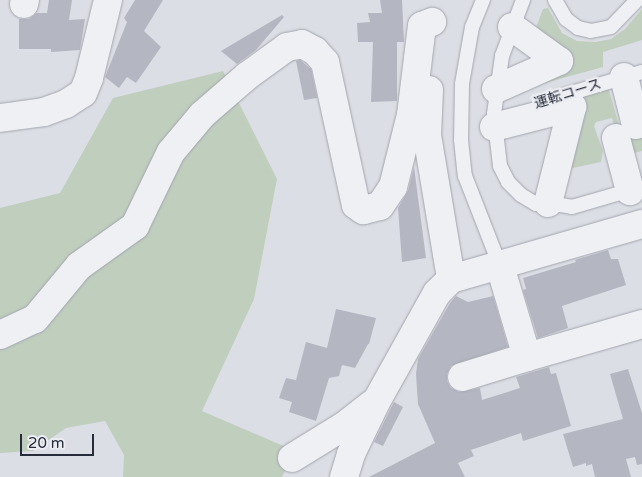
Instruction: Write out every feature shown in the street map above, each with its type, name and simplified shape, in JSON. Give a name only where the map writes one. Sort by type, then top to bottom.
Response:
[{"type":"street","points":[[0,118],[44,112],[66,104],[83,93],[89,78],[108,0]]},
{"type":"street","points":[[433,11],[427,135],[451,279]]},
{"type":"street","points":[[0,335],[35,319],[79,266],[135,226],[144,204],[171,152],[202,115],[247,76],[288,47],[302,44],[315,51],[325,62],[356,205],[364,210],[380,206],[393,187],[411,115],[422,26],[433,11]]},
{"type":"street","points":[[496,89],[559,62],[512,27]]},
{"type":"street","points":[[633,74],[636,125],[642,123]]},
{"type":"street","points":[[494,122],[572,107],[548,203]]},
{"type":"street","points":[[616,138],[636,189]]},
{"type":"street","points":[[344,477],[351,454],[376,402],[437,293],[451,279],[642,224]]},
{"type":"street","points":[[500,266],[527,357]]},
{"type":"street","points":[[462,377],[642,324]]},
{"type":"street","points":[[292,458],[344,426],[376,402]]},
{"type":"lane","points":[[483,0],[472,27],[462,84],[461,140],[465,176],[500,266]]},
{"type":"lane","points":[[523,0],[502,56],[496,89],[494,122],[500,166],[508,182],[521,195],[536,204],[548,203],[572,208],[636,189]]},
{"type":"lane","points":[[555,0],[566,19],[578,28],[591,31],[611,26],[637,0]]},
{"type":"lane","name":"運転コース","points":[[494,122],[633,74]]},
{"type":"green space","points":[[548,8],[562,33],[577,41],[596,42],[611,39],[625,29],[642,9],[642,40],[603,52],[603,67],[523,89],[570,65],[534,33],[543,9]]},
{"type":"green space","points":[[223,71],[277,179],[254,299],[202,411],[295,451],[282,477],[123,477],[124,455],[105,421],[66,428],[33,451],[0,453],[0,208],[60,193],[113,98]]},
{"type":"green space","points":[[608,87],[619,125],[642,119],[642,151],[623,156],[612,118],[596,122],[594,126],[603,151],[601,162],[568,169],[585,97],[581,93]]},
{"type":"building","points":[[49,0],[72,0],[69,20],[85,19],[80,50],[51,52],[51,49],[19,49],[19,19],[29,19],[37,13],[47,13]]},
{"type":"building","points":[[135,0],[163,0],[144,31],[161,47],[136,83],[127,77],[119,88],[105,77],[127,22],[124,18]]},
{"type":"building","points":[[380,0],[402,0],[404,42],[397,42],[397,101],[371,102],[373,42],[358,42],[357,23],[370,22],[368,13],[382,13]]},
{"type":"building","points":[[282,15],[284,17],[256,50],[237,64],[221,51]]},
{"type":"building","points":[[300,60],[311,69],[317,98],[304,100],[296,61]]},
{"type":"building","points":[[414,167],[426,258],[402,262],[398,208],[408,191]]},
{"type":"building","points":[[608,250],[611,259],[618,259],[626,285],[562,306],[568,328],[538,338],[523,290],[526,289],[523,278]]},
{"type":"building","points":[[456,296],[468,302],[493,296],[508,347],[451,366],[447,374],[447,381],[451,388],[459,392],[480,388],[482,400],[520,388],[516,377],[549,367],[551,374],[556,373],[571,426],[523,441],[521,433],[471,450],[474,456],[458,463],[465,477],[369,477],[435,443],[418,404],[416,374],[418,359],[450,303]]},
{"type":"building","points":[[336,309],[376,318],[369,344],[355,368],[342,365],[339,376],[329,378],[316,421],[289,412],[292,402],[279,398],[286,378],[296,380],[306,342],[327,348]]},
{"type":"building","points":[[628,369],[642,413],[642,464],[637,465],[635,457],[626,459],[631,477],[595,477],[592,464],[586,466],[586,463],[573,467],[563,434],[623,419],[610,374]]},
{"type":"building","points":[[394,402],[403,407],[383,446],[374,442]]}]
